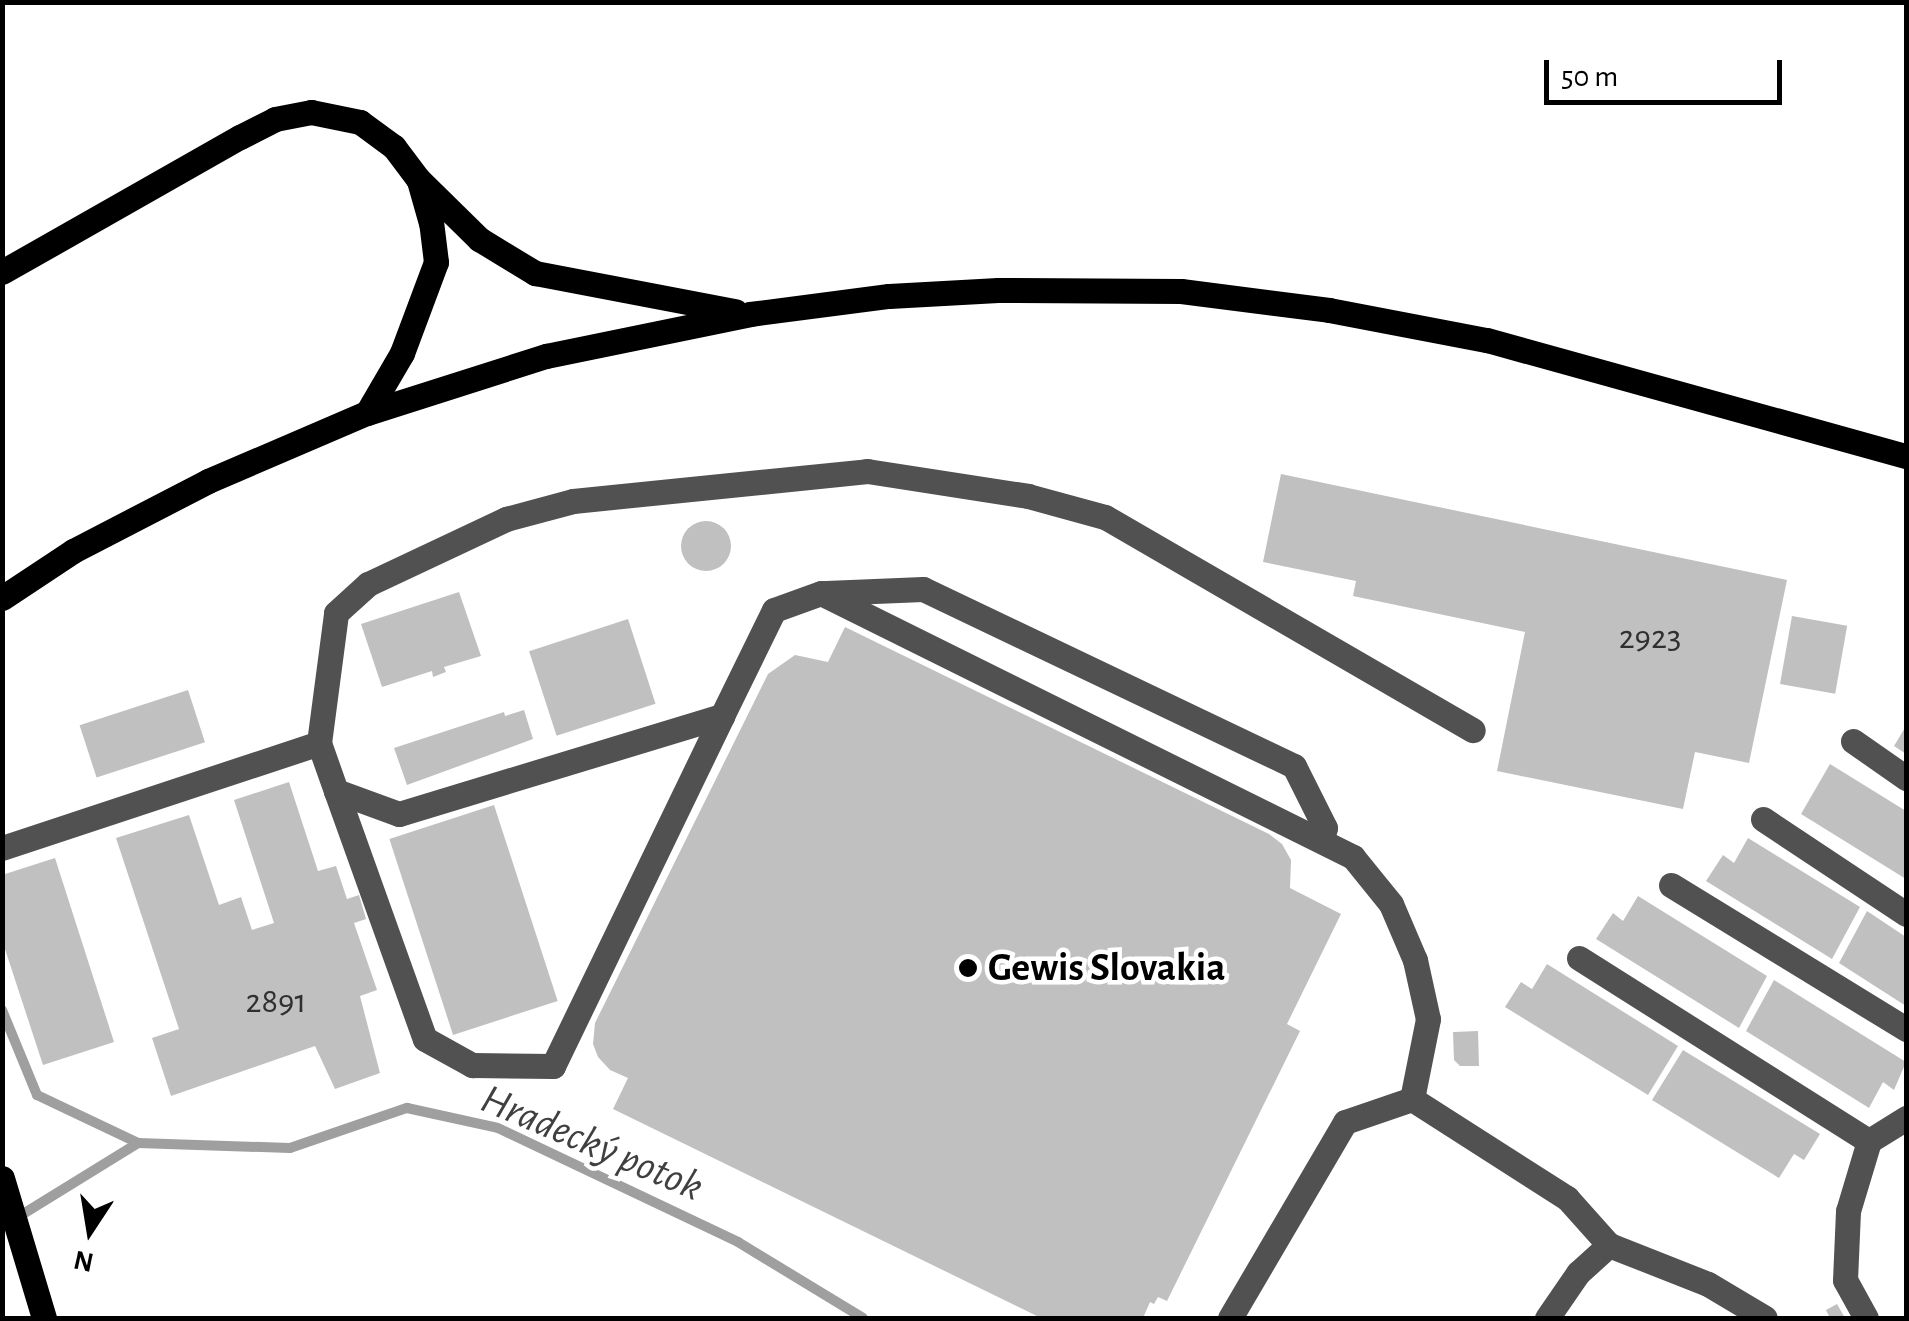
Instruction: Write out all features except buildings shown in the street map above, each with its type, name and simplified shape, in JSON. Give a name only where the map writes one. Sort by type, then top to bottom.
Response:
[{"type":"main road","points":[[2,272],[274,119],[312,112],[360,122],[394,147],[418,179],[479,239],[535,273],[750,314]]},
{"type":"main road","points":[[367,412],[402,353],[436,262],[431,222],[418,179]]},
{"type":"main road","points":[[2,598],[73,551],[208,481],[367,412],[546,356],[750,314],[889,296],[998,290],[1181,291],[1256,298],[1487,340],[1906,456]]},
{"type":"main road","points":[[5,1184],[44,1318]]},
{"type":"street","points":[[1321,840],[1325,828],[1294,766],[923,589],[820,593],[774,610],[553,1066],[472,1066],[426,1039],[319,743],[336,613],[368,584],[506,519],[574,501],[867,471],[1028,496],[1105,517],[1473,730]]},
{"type":"street","points":[[820,593],[1353,857],[1391,904],[1415,960],[1428,1019],[1412,1099]]},
{"type":"street","points":[[336,791],[399,814],[722,716]]},
{"type":"street","points":[[1853,742],[1906,778]]},
{"type":"street","points":[[2,848],[319,743]]},
{"type":"street","points":[[1763,818],[1906,914]]},
{"type":"street","points":[[1671,885],[1906,1029]]},
{"type":"street","points":[[1580,958],[1869,1141]]},
{"type":"street","points":[[1412,1099],[1567,1198],[1609,1246],[1708,1284],[1766,1318]]},
{"type":"street","points":[[1230,1318],[1345,1122],[1412,1099]]},
{"type":"street","points":[[1866,1318],[1845,1280],[1848,1211],[1869,1141],[1906,1118]]},
{"type":"street","points":[[1547,1318],[1578,1273],[1609,1246]]},
{"type":"waterway","points":[[2,1010],[37,1095],[138,1143]]},
{"type":"waterway","name":"Hradecký potok","points":[[2,1227],[138,1143],[290,1148],[407,1108],[498,1128],[738,1242],[863,1318]]},
{"type":"place","name":"Gewis Slovakia","points":[[968,968]]}]
